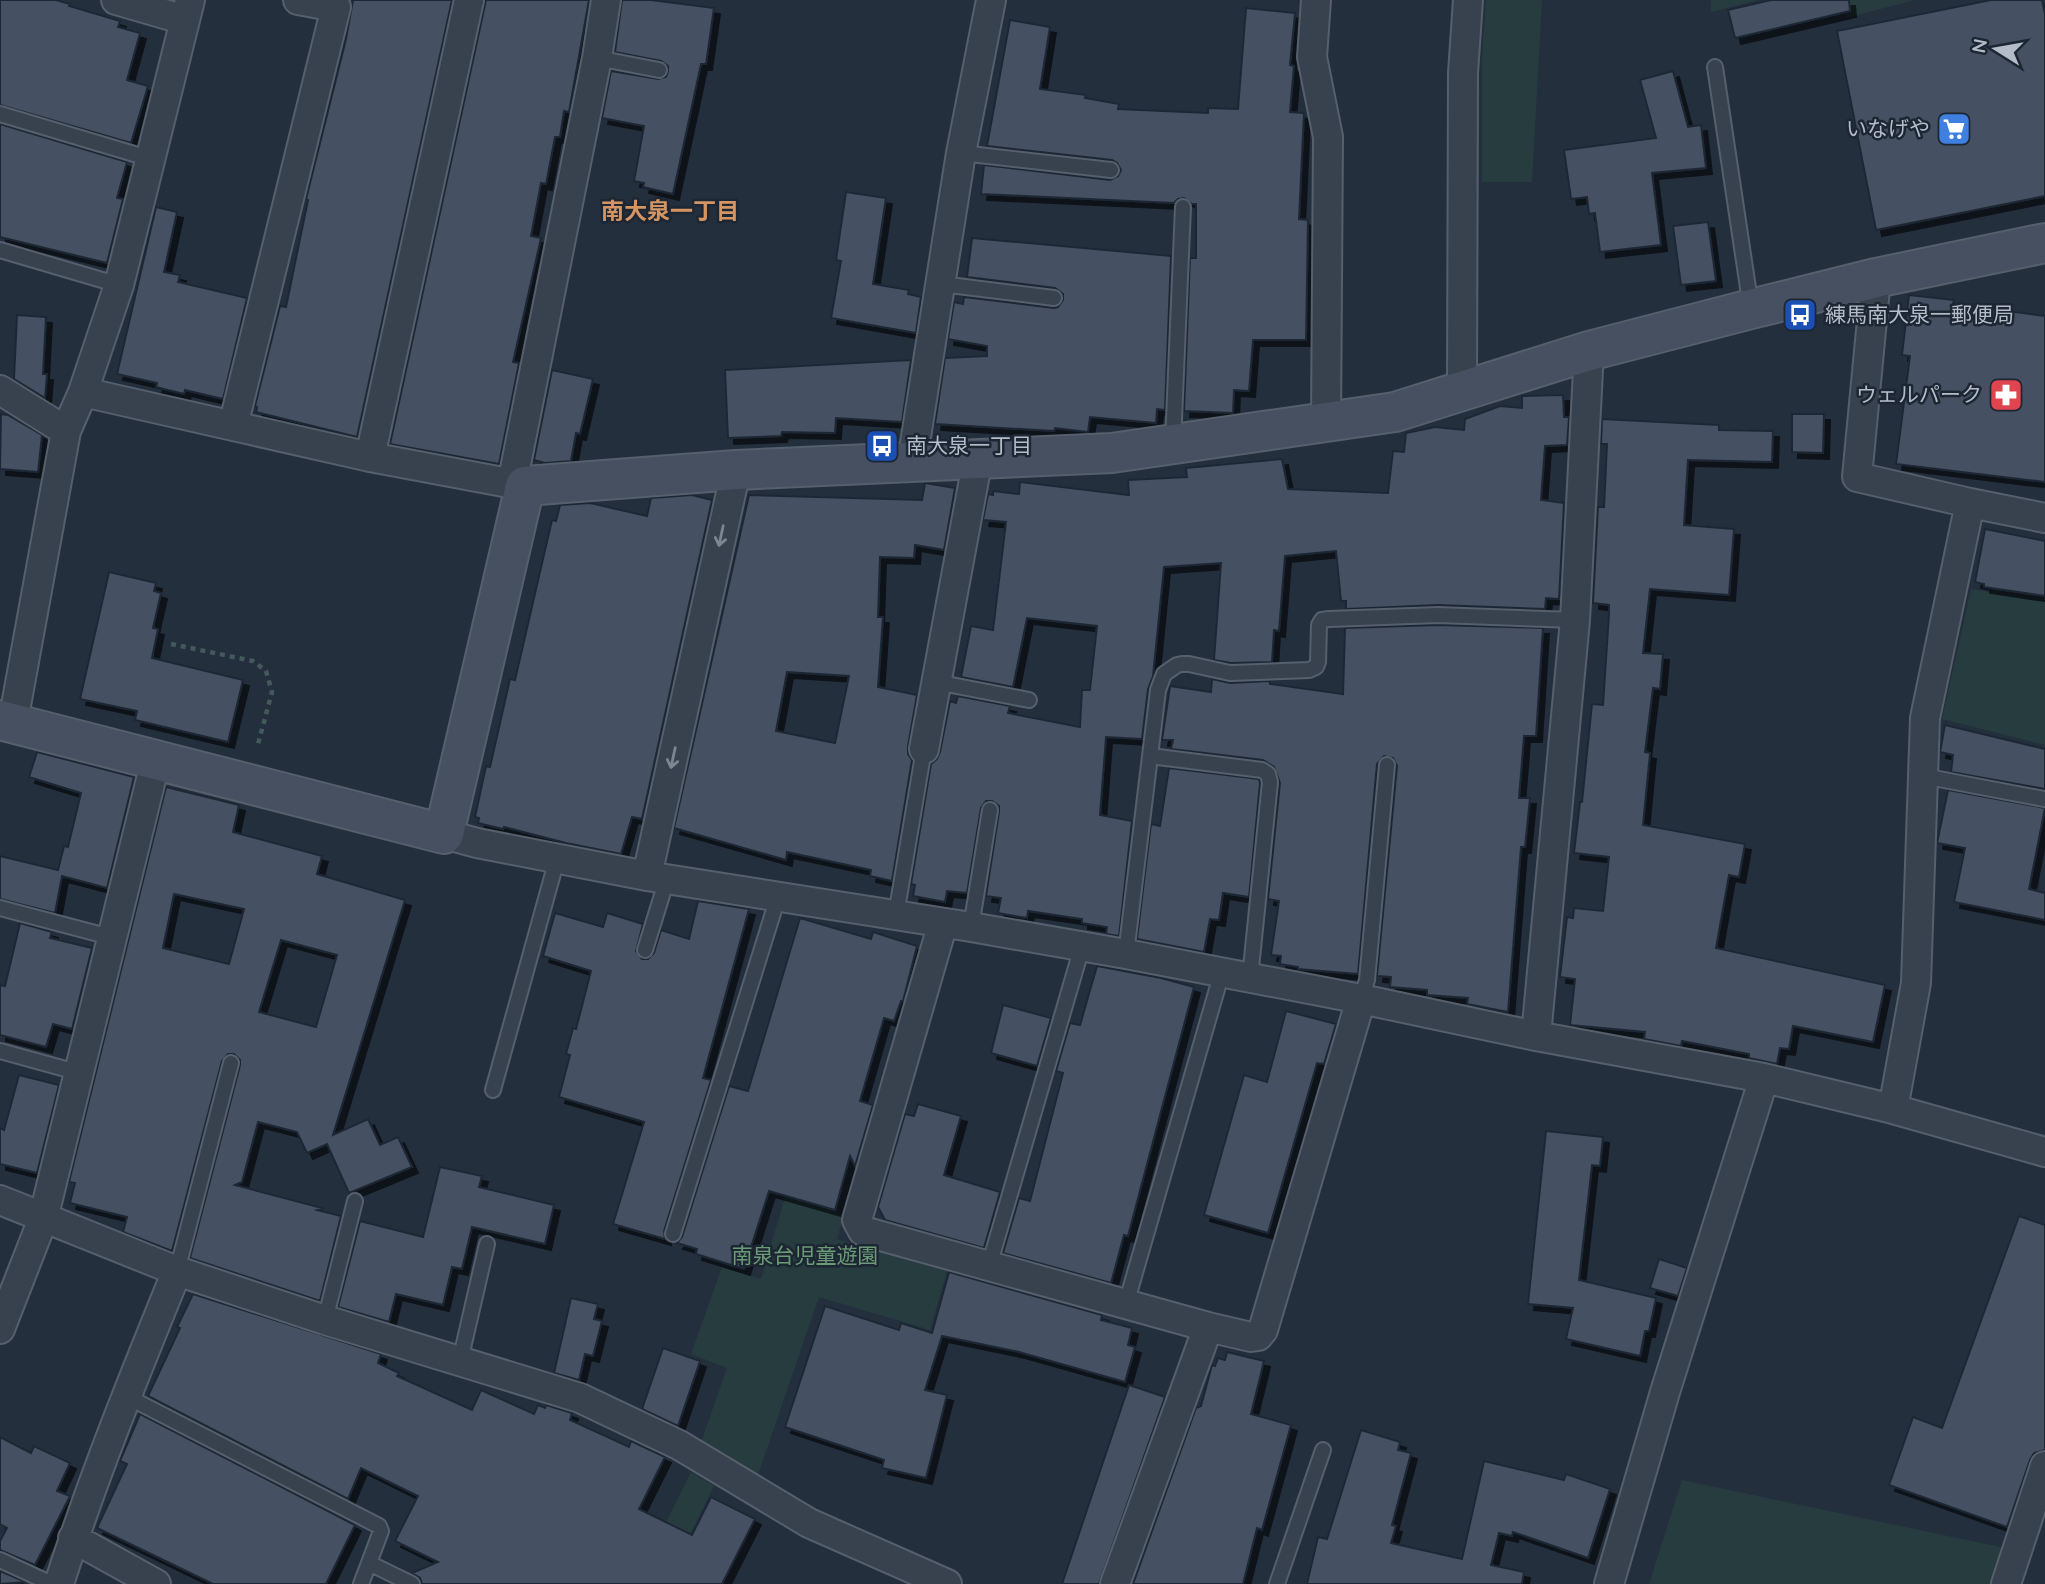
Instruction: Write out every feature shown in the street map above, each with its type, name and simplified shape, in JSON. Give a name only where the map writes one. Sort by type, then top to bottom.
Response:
[{"type":"street","points":[[116,0],[188,10],[118,285],[83,392],[66,430],[6,721],[477,843],[657,878],[1126,954],[1536,1036],[1765,1078],[2045,1152]]},
{"type":"street","points":[[233,426],[336,7],[298,0]]},
{"type":"street","points":[[370,457],[469,0]]},
{"type":"street","points":[[444,834],[518,485],[606,0]]},
{"type":"street","points":[[912,462],[961,153],[991,0]]},
{"type":"street","points":[[1316,0],[1312,57],[1328,137],[1326,422]]},
{"type":"street","points":[[1462,389],[1463,73],[1468,0]]},
{"type":"street","points":[[83,392],[370,457],[518,485],[736,470],[1112,453],[1395,412],[1462,389],[1589,352],[1751,309],[1877,278],[2045,243]]},
{"type":"street","points":[[1877,278],[1857,477],[2045,518]]},
{"type":"street","points":[[1536,1036],[1575,620],[1589,352]]},
{"type":"street","points":[[0,390],[66,430]]},
{"type":"street","points":[[924,749],[978,458]]},
{"type":"street","points":[[657,878],[736,470]]},
{"type":"street","points":[[1893,1110],[1916,983],[1925,718],[1970,503]]},
{"type":"street","points":[[0,1329],[43,1219],[156,759]]},
{"type":"street","points":[[943,923],[857,1220],[863,1231],[1251,1337],[1258,1336],[1262,1330],[1361,999]]},
{"type":"street","points":[[1609,1584],[1665,1392],[1765,1078]]},
{"type":"street","points":[[0,1200],[177,1270],[326,1321],[580,1398],[679,1445],[809,1523],[947,1584]]},
{"type":"street","points":[[59,1584],[126,1396],[177,1270]]},
{"type":"street","points":[[1115,1584],[1208,1327]]},
{"type":"street","points":[[2006,1584],[2039,1504],[2045,1466]]},
{"type":"street","points":[[74,1538],[156,1584]]},
{"type":"lane","points":[[597,58],[659,70]]},
{"type":"lane","points":[[1715,67],[1751,309]]},
{"type":"lane","points":[[0,114],[151,159]]},
{"type":"lane","points":[[961,153],[1111,170]]},
{"type":"lane","points":[[1173,444],[1183,207]]},
{"type":"lane","points":[[0,250],[118,285]]},
{"type":"lane","points":[[941,284],[1054,298]]},
{"type":"lane","points":[[1126,954],[1158,690],[1164,674],[1177,665],[1189,664],[1230,673],[1309,670],[1316,667],[1318,662],[1320,625],[1322,621],[1329,619],[1438,615],[1575,620]]},
{"type":"lane","points":[[936,682],[1029,700]]},
{"type":"lane","points":[[895,915],[924,749]]},
{"type":"lane","points":[[1150,756],[1262,770],[1268,774],[1270,782],[1250,978]]},
{"type":"lane","points":[[1361,999],[1367,980],[1387,765]]},
{"type":"lane","points":[[1923,776],[2044,799]]},
{"type":"lane","points":[[971,927],[990,810]]},
{"type":"lane","points":[[493,1090],[557,859]]},
{"type":"lane","points":[[645,950],[657,878]]},
{"type":"lane","points":[[673,1234],[778,897]]},
{"type":"lane","points":[[0,908],[114,938]]},
{"type":"lane","points":[[989,1266],[1082,947]]},
{"type":"lane","points":[[1126,1304],[1222,972]]},
{"type":"lane","points":[[0,1051],[80,1073]]},
{"type":"lane","points":[[177,1270],[231,1063]]},
{"type":"lane","points":[[326,1321],[355,1201]]},
{"type":"lane","points":[[460,1361],[487,1244]]},
{"type":"lane","points":[[126,1396],[379,1526],[381,1531],[360,1584]]},
{"type":"lane","points":[[1277,1584],[1323,1450]]},
{"type":"lane","points":[[0,1560],[52,1584]]},
{"type":"lane","points":[[369,1563],[412,1584]]},
{"type":"path","points":[[171,644],[253,662],[266,671],[272,692],[247,782]]},
{"type":"green space","points":[[1486,0],[1542,0],[1532,182],[1482,182],[1482,58]]},
{"type":"green space","points":[[1711,0],[1758,0],[1711,12]]},
{"type":"green space","points":[[1840,0],[1915,0],[1846,18]]},
{"type":"green space","points":[[1971,589],[2045,602],[2045,745],[1942,719]]},
{"type":"green space","name":"南泉台児童遊園","points":[[785,1197],[844,1215],[837,1239],[947,1271],[930,1330],[819,1297],[758,1475],[701,1442],[727,1368],[691,1354],[722,1267],[761,1279]]},
{"type":"green space","points":[[691,1472],[714,1486],[665,1584],[635,1584]]},
{"type":"green space","points":[[1682,1480],[2005,1548],[1993,1584],[1649,1584]]},
{"type":"building","points":[[0,0],[56,0],[120,21],[118,27],[140,33],[127,80],[148,86],[131,143],[0,105]]},
{"type":"building","points":[[353,0],[452,0],[357,437],[256,412],[255,406],[280,306],[286,307],[308,200],[306,199],[346,39]]},
{"type":"building","points":[[486,0],[589,0],[569,112],[564,111],[560,137],[555,137],[546,184],[541,183],[531,236],[541,238],[513,362],[519,363],[499,464],[390,444]]},
{"type":"building","points":[[622,0],[651,0],[714,8],[706,64],[701,64],[673,194],[643,187],[644,183],[634,181],[644,126],[602,118],[611,71],[658,79],[666,77],[668,71],[668,66],[661,61],[615,52]]},
{"type":"building","points":[[1771,0],[1849,0],[1850,11],[1735,38],[1728,10]]},
{"type":"building","points":[[1991,0],[2042,0],[2045,14],[2045,196],[1876,230],[1837,31]]},
{"type":"building","points":[[1246,8],[1295,13],[1290,65],[1294,66],[1290,112],[1304,113],[1299,219],[1308,220],[1306,340],[1253,340],[1249,391],[1234,390],[1233,413],[1184,411],[1190,258],[1196,258],[1196,204],[1184,198],[1174,203],[981,194],[984,165],[1110,180],[1118,176],[1121,170],[1112,160],[987,146],[1010,20],[1050,27],[1040,89],[1086,95],[1085,98],[1119,104],[1118,109],[1208,113],[1208,108],[1238,109]]},
{"type":"building","points":[[1673,71],[1688,127],[1701,125],[1706,168],[1652,173],[1661,245],[1600,252],[1595,213],[1589,214],[1587,197],[1571,199],[1564,150],[1656,138],[1640,80]]},
{"type":"building","points":[[0,124],[127,162],[117,198],[123,199],[107,263],[0,237]]},
{"type":"building","points":[[846,192],[886,198],[873,284],[909,290],[908,294],[921,297],[916,333],[831,318],[841,261],[836,260]]},
{"type":"building","points":[[156,207],[177,212],[164,272],[180,275],[178,282],[247,298],[223,399],[185,390],[184,394],[156,387],[157,383],[117,374]]},
{"type":"building","points":[[1708,222],[1716,281],[1681,285],[1673,226]]},
{"type":"building","points":[[972,238],[1171,256],[1165,410],[1157,409],[1156,423],[1090,417],[1088,432],[1055,428],[1054,431],[935,424],[945,358],[987,356],[987,346],[948,339],[954,302],[963,304],[964,297],[1054,308],[1063,300],[1063,294],[1055,288],[967,277]]},
{"type":"building","points":[[1909,295],[1954,300],[1953,304],[2045,316],[2045,482],[1896,464],[1910,356],[1902,355]]},
{"type":"building","points":[[17,315],[46,317],[43,374],[47,374],[45,398],[14,379]]},
{"type":"building","points":[[911,360],[902,422],[836,418],[835,433],[782,432],[781,436],[728,438],[725,370]]},
{"type":"building","points":[[552,370],[593,379],[580,434],[576,433],[571,461],[545,463],[534,460]]},
{"type":"building","points":[[1563,395],[1564,417],[1569,417],[1567,445],[1545,446],[1541,500],[1564,503],[1559,599],[1546,598],[1545,609],[1438,605],[1346,609],[1346,601],[1341,601],[1336,551],[1285,556],[1279,631],[1274,630],[1272,662],[1231,663],[1214,660],[1221,563],[1164,567],[1153,676],[1148,689],[1142,739],[1106,737],[1100,815],[1132,821],[1119,936],[1106,934],[1107,927],[1082,923],[1082,919],[1028,911],[1027,918],[998,913],[1001,898],[986,896],[999,812],[999,806],[992,801],[986,801],[981,808],[967,893],[947,891],[945,902],[913,896],[915,885],[911,884],[931,764],[940,752],[950,701],[956,703],[958,696],[1010,706],[1008,713],[1080,727],[1082,690],[1090,690],[1097,626],[1027,618],[1013,687],[961,677],[971,626],[993,630],[1006,522],[983,520],[988,494],[993,495],[993,491],[1019,494],[1020,482],[1129,495],[1128,480],[1187,477],[1186,468],[1282,459],[1288,489],[1388,493],[1393,451],[1404,452],[1406,433],[1435,427],[1464,430],[1465,419],[1500,406],[1522,408],[1522,396]]},
{"type":"building","points":[[1,414],[8,415],[42,435],[38,472],[0,469]]},
{"type":"building","points":[[1792,414],[1824,414],[1823,453],[1792,452]]},
{"type":"building","points":[[1602,419],[1719,425],[1719,430],[1773,431],[1772,462],[1688,460],[1684,525],[1734,529],[1729,595],[1650,589],[1643,653],[1663,654],[1660,689],[1653,688],[1645,752],[1650,753],[1643,825],[1745,844],[1739,877],[1729,875],[1716,948],[1885,985],[1873,1042],[1793,1026],[1789,1049],[1780,1048],[1777,1064],[1749,1058],[1749,1054],[1682,1041],[1681,1046],[1644,1039],[1645,1032],[1570,1025],[1575,979],[1560,977],[1567,917],[1573,918],[1574,908],[1603,911],[1609,857],[1574,853],[1592,704],[1603,705],[1609,614],[1609,605],[1593,603],[1598,507],[1604,507],[1607,444],[1601,444]]},
{"type":"building","points":[[925,483],[955,488],[944,550],[915,545],[914,558],[880,557],[878,617],[883,617],[878,687],[917,695],[908,746],[908,754],[912,760],[892,881],[870,876],[871,870],[787,852],[786,860],[674,828],[749,495],[922,500]],"holes":[[[787,672],[849,676],[835,743],[776,731]]]},
{"type":"building","points":[[692,495],[712,500],[642,819],[632,817],[621,854],[478,823],[479,818],[475,817],[486,766],[490,767],[510,679],[515,680],[552,520],[556,521],[560,505],[590,503],[647,516],[651,498]]},
{"type":"building","points":[[1985,529],[2045,541],[2045,596],[1984,587],[1984,584],[1975,582]]},
{"type":"building","points":[[109,572],[156,583],[154,591],[161,593],[153,628],[158,629],[152,658],[243,680],[228,742],[135,720],[137,711],[80,699]]},
{"type":"building","points":[[1438,625],[1543,628],[1536,736],[1524,736],[1519,798],[1530,798],[1525,847],[1521,847],[1508,1012],[1467,1004],[1468,998],[1427,995],[1427,990],[1390,987],[1391,977],[1377,976],[1397,766],[1393,758],[1384,756],[1377,764],[1358,974],[1298,969],[1280,964],[1281,956],[1271,955],[1279,901],[1268,899],[1280,783],[1274,767],[1263,760],[1171,749],[1173,740],[1162,740],[1170,686],[1211,692],[1212,679],[1230,683],[1270,681],[1270,684],[1343,694],[1345,628]]},
{"type":"building","points":[[1945,725],[2045,749],[2045,789],[1951,772],[1953,755],[1940,752]]},
{"type":"building","points":[[37,752],[134,777],[107,888],[62,876],[55,913],[0,899],[0,856],[58,870],[64,846],[68,847],[81,793],[29,777]]},
{"type":"building","points":[[1169,768],[1259,779],[1260,783],[1249,897],[1223,893],[1219,920],[1210,919],[1204,952],[1137,939],[1151,824],[1160,826]]},
{"type":"building","points":[[166,787],[239,805],[233,832],[322,856],[317,874],[405,900],[333,1135],[368,1119],[380,1145],[398,1137],[412,1167],[349,1193],[327,1144],[307,1153],[297,1132],[258,1122],[242,1182],[235,1185],[322,1208],[317,1210],[341,1216],[320,1301],[190,1258],[240,1065],[240,1060],[234,1054],[228,1054],[222,1061],[172,1251],[123,1232],[127,1217],[70,1203],[75,1183],[69,1182]],"holes":[[[174,894],[244,909],[229,964],[163,948]],[[281,940],[337,955],[316,1027],[259,1012]]]},
{"type":"building","points":[[1948,790],[2045,808],[2029,889],[2045,893],[2045,920],[1954,902],[1965,848],[1937,843]]},
{"type":"building","points":[[698,901],[749,909],[703,1078],[711,1080],[664,1231],[665,1239],[613,1224],[644,1122],[559,1097],[570,1055],[566,1054],[573,1028],[576,1029],[591,971],[543,956],[555,913],[603,927],[607,913],[643,924],[636,951],[642,959],[648,959],[654,953],[661,930],[689,939]]},
{"type":"building","points":[[800,918],[871,939],[873,932],[917,946],[903,1001],[894,1021],[884,1018],[860,1101],[873,1105],[855,1166],[850,1156],[835,1210],[769,1191],[744,1269],[696,1254],[697,1249],[677,1243],[682,1237],[729,1086],[748,1091]]},
{"type":"building","points":[[20,923],[52,932],[50,938],[92,948],[72,1029],[53,1024],[46,1047],[0,1035],[0,985],[5,986]]},
{"type":"building","points":[[1097,966],[1194,987],[1128,1236],[1124,1235],[1111,1283],[1003,1253],[1019,1198],[1030,1201],[1063,1073],[1056,1071],[1070,1023],[1080,1025]]},
{"type":"building","points":[[1003,1005],[1051,1018],[1037,1066],[991,1053]]},
{"type":"building","points":[[1286,1011],[1336,1024],[1324,1064],[1317,1063],[1268,1233],[1204,1215],[1244,1075],[1267,1082]]},
{"type":"building","points":[[19,1075],[59,1085],[37,1173],[0,1164],[0,1128],[4,1130]]},
{"type":"building","points":[[918,1104],[961,1116],[944,1175],[1000,1192],[984,1248],[885,1220],[878,1207],[905,1114],[914,1116]]},
{"type":"building","points":[[1546,1131],[1603,1137],[1600,1166],[1592,1165],[1579,1280],[1656,1298],[1640,1356],[1566,1339],[1573,1308],[1528,1304]]},
{"type":"building","points":[[440,1167],[482,1176],[479,1187],[554,1205],[545,1244],[472,1227],[462,1269],[452,1267],[443,1305],[396,1294],[389,1322],[338,1307],[360,1221],[423,1237]]},
{"type":"building","points":[[2019,1216],[2045,1225],[2045,1450],[2034,1453],[2030,1460],[2007,1527],[1889,1485],[1913,1417],[1942,1428]]},
{"type":"building","points":[[1659,1259],[1687,1268],[1678,1296],[1650,1288]]},
{"type":"building","points":[[949,1272],[1102,1315],[1101,1320],[1132,1328],[1128,1345],[1135,1347],[1125,1382],[1019,1352],[942,1336],[925,1390],[947,1395],[926,1478],[882,1468],[884,1460],[785,1427],[825,1306],[899,1330],[901,1323],[932,1333]]},
{"type":"building","points":[[193,1294],[381,1354],[378,1363],[399,1373],[397,1376],[472,1410],[481,1390],[534,1414],[538,1405],[545,1408],[546,1405],[572,1413],[570,1420],[629,1447],[631,1441],[665,1457],[639,1509],[692,1535],[711,1497],[755,1519],[722,1584],[422,1584],[420,1578],[412,1573],[438,1562],[395,1541],[418,1496],[361,1468],[348,1499],[148,1396]]},
{"type":"building","points":[[571,1298],[598,1304],[594,1319],[602,1321],[593,1356],[585,1354],[579,1380],[554,1373]]},
{"type":"building","points":[[663,1348],[700,1361],[678,1426],[642,1409]]},
{"type":"building","points":[[1227,1352],[1264,1361],[1251,1414],[1291,1425],[1262,1530],[1257,1528],[1243,1584],[1133,1584],[1196,1408],[1201,1406],[1212,1365],[1215,1366],[1218,1358],[1225,1360]]},
{"type":"building","points":[[1129,1385],[1165,1397],[1099,1584],[1062,1584]]},
{"type":"building","points":[[140,1414],[355,1525],[326,1584],[213,1584],[97,1528],[127,1464],[120,1461]]},
{"type":"building","points":[[1361,1430],[1400,1442],[1398,1450],[1411,1453],[1392,1525],[1396,1526],[1391,1543],[1462,1559],[1484,1461],[1564,1480],[1566,1474],[1610,1489],[1588,1558],[1513,1532],[1512,1536],[1499,1533],[1491,1565],[1524,1572],[1522,1584],[1307,1584],[1318,1537],[1327,1539]]},
{"type":"building","points":[[0,1437],[31,1453],[34,1446],[70,1463],[57,1491],[70,1496],[35,1565],[0,1550],[0,1541],[7,1528],[0,1524]]},
{"type":"building","points":[[0,1571],[26,1582],[0,1584]]},
{"type":"place","name":"いなげや","points":[[1954,129]]},
{"type":"place","name":"練馬南大泉一郵便局","points":[[1800,315]]},
{"type":"place","name":"ウェルパーク","points":[[2006,395]]},
{"type":"place","name":"南大泉一丁目","points":[[882,446]]},
{"type":"district","name":"南大泉一丁目","points":[[670,211]]}]
